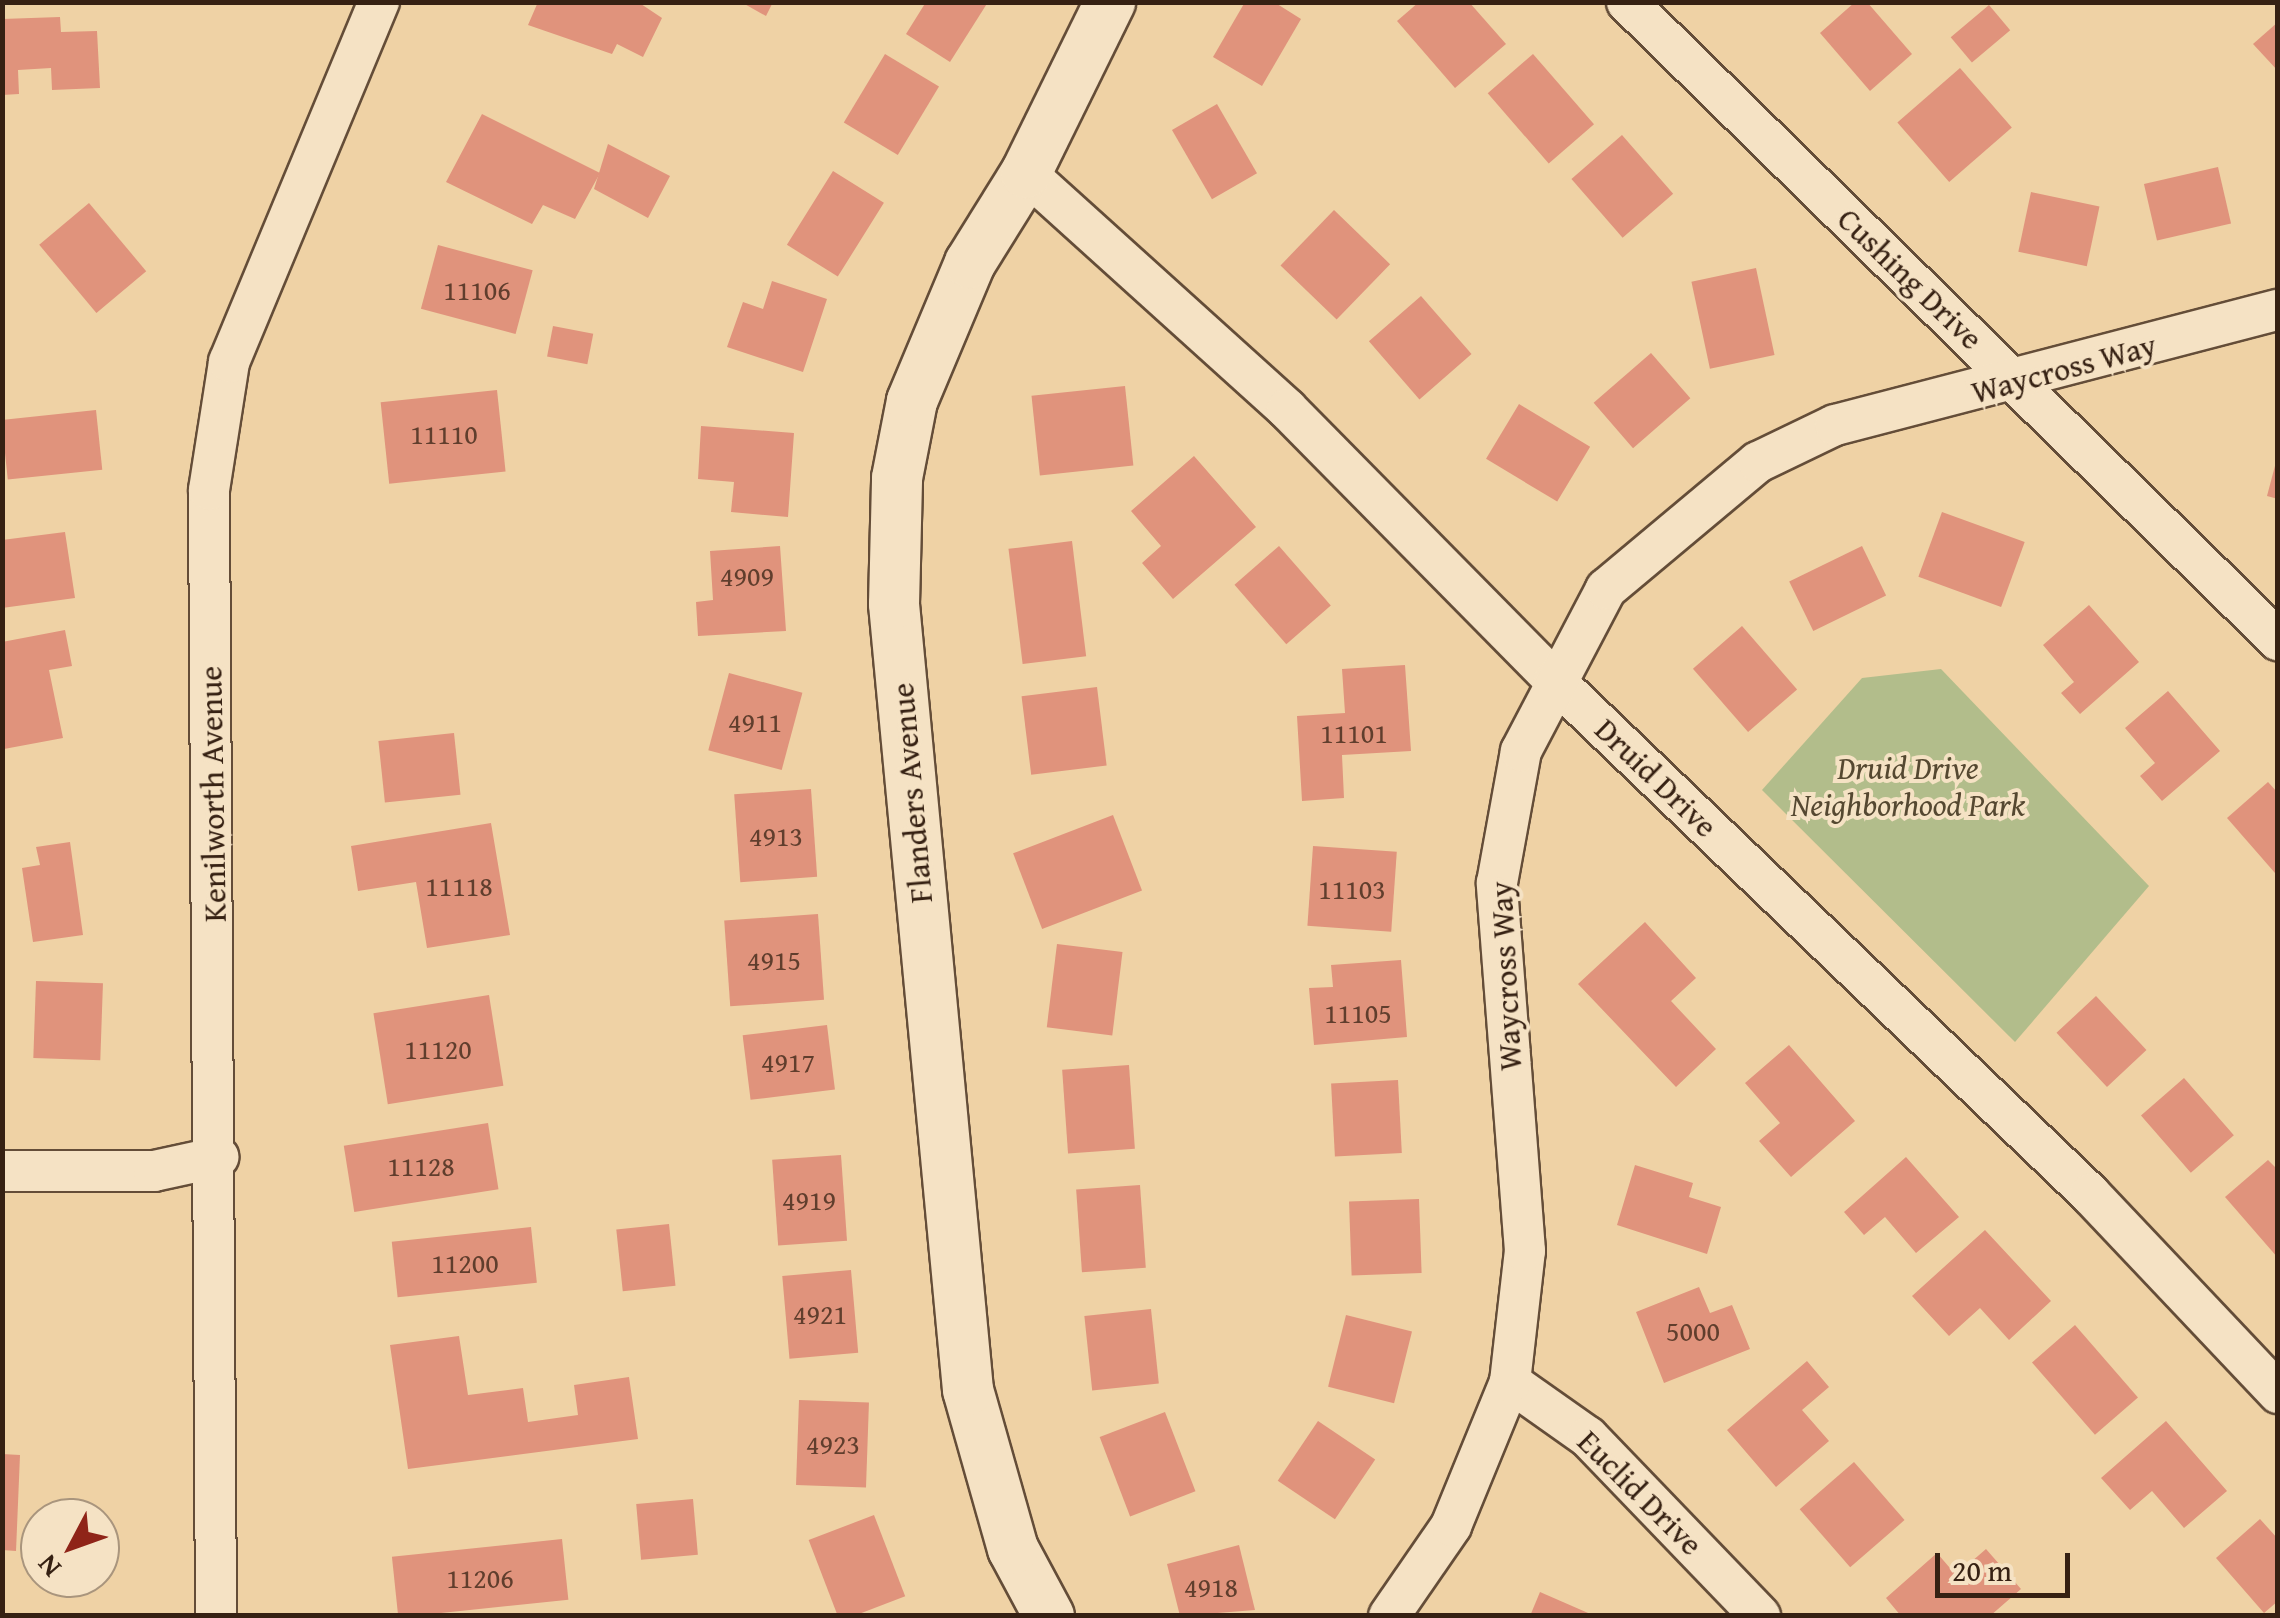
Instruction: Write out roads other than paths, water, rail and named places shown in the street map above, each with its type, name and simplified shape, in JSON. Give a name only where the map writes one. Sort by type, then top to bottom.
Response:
[{"type":"street","name":"Kenilworth Avenue","points":[[216,1616],[207,1271],[218,1157],[209,490],[229,362],[379,2]]},
{"type":"street","name":"Flanders Avenue","points":[[1049,1616],[1013,1549],[968,1390],[894,604],[897,478],[912,400],[970,263],[1026,173],[1110,2]]},
{"type":"street","name":"Cushing Drive","points":[[1627,2],[2278,640]]},
{"type":"street","name":"Druid Drive","points":[[1026,173],[1287,408],[1554,680],[2090,1194],[2278,1392]]},
{"type":"street","name":"Waycross Way","points":[[1389,1616],[1452,1526],[1510,1382],[1525,1252],[1497,883],[1521,751],[1554,680],[1606,589],[1758,462],[1835,425],[2017,384],[2278,310]]},
{"type":"street","points":[[2,1172],[154,1171],[218,1157]]},
{"type":"street","name":"Euclid Drive","points":[[1510,1382],[1588,1437],[1760,1616]]},
{"type":"park label","name":"Druid Drive Neighborhood Park","points":[[1908,788]]}]
